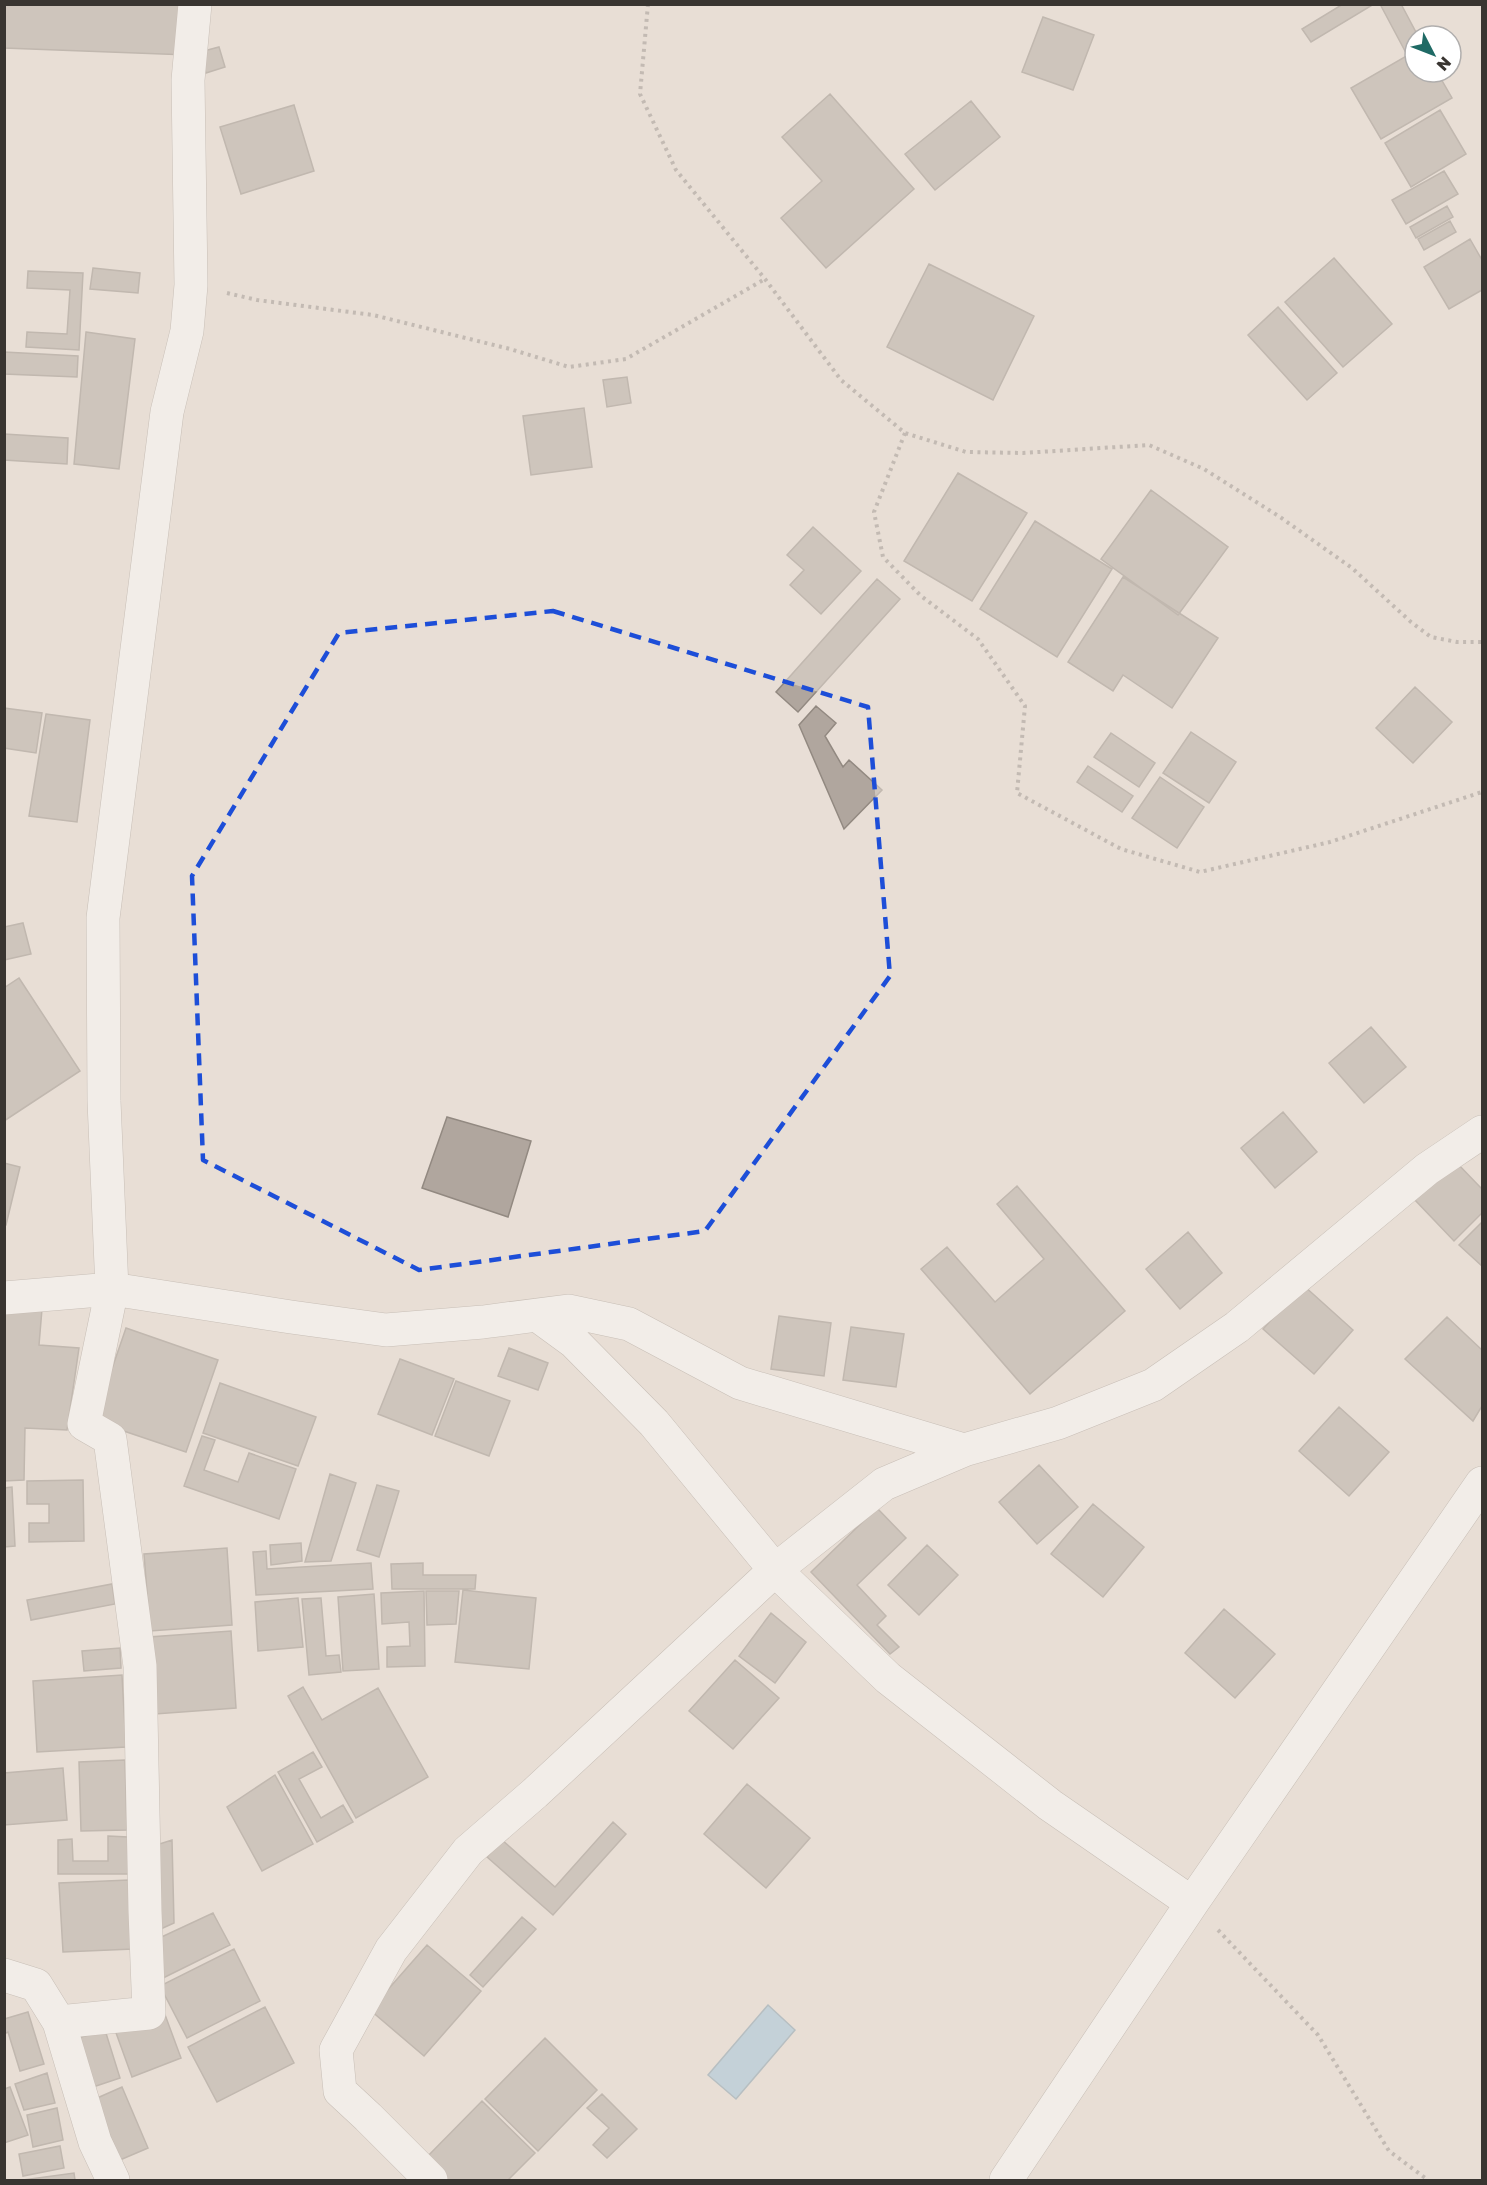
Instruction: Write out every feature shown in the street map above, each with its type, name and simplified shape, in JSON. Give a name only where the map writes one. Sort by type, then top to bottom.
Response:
[{"type":"street","points":[[59,2022],[149,2013],[144,1911],[140,1666],[110,1439],[84,1424],[112,1288],[104,1101],[103,918],[167,412],[187,331],[191,285],[188,80],[195,4]]},
{"type":"street","points":[[431,2181],[340,2091],[336,2050],[391,1950],[468,1851],[535,1793],[775,1570],[884,1484],[964,1450],[1058,1423],[1154,1385],[1237,1327],[1427,1169],[1482,1132]]},
{"type":"street","points":[[4,1298],[112,1288],[386,1330],[483,1322],[568,1311],[629,1324],[740,1383],[964,1450]]},
{"type":"street","points":[[537,1315],[574,1342],[654,1424],[775,1570],[888,1678],[1050,1805],[1192,1904]]},
{"type":"street","points":[[1006,2181],[1192,1904],[1482,1483]]},
{"type":"street","points":[[4,1975],[36,1985],[59,2022],[95,2142],[104,2181]]},
{"type":"street","points":[[95,2142],[113,2181]]},
{"type":"path","points":[[648,4],[640,94],[676,170],[765,279],[841,380],[905,433],[966,452],[1023,453],[1149,445],[1204,470],[1280,517],[1352,568],[1411,622],[1431,637],[1457,642],[1482,642]]},
{"type":"path","points":[[191,285],[257,300],[373,315],[510,349],[569,367],[626,359],[765,279]]},
{"type":"path","points":[[905,433],[874,512],[883,557],[921,596],[978,639],[1025,706],[1017,793],[1120,849],[1200,872],[1330,843],[1482,792]]},
{"type":"path","points":[[1192,1904],[1318,2035],[1389,2151],[1428,2181]]},
{"type":"highlighted area","points":[[553,611],[868,707],[890,976],[705,1231],[419,1270],[203,1160],[192,876],[339,633]]},
{"type":"water","points":[[768,2005],[795,2030],[736,2099],[708,2075]]},
{"type":"building","points":[[4,4],[190,4],[188,55],[4,48]]},
{"type":"building","points":[[1343,4],[1374,4],[1311,42],[1302,29]]},
{"type":"building","points":[[1380,4],[1401,4],[1412,24],[1403,24],[1403,47]]},
{"type":"building","points":[[1043,17],[1094,35],[1073,90],[1022,72]]},
{"type":"building","points":[[219,47],[225,67],[206,73],[200,52]]},
{"type":"building","points":[[1403,58],[1403,84],[1444,84],[1452,98],[1381,139],[1351,88]]},
{"type":"building","points":[[830,94],[914,189],[826,268],[781,218],[822,181],[782,137]]},
{"type":"building","points":[[971,101],[1000,137],[935,190],[905,154]]},
{"type":"building","points":[[294,105],[314,171],[241,194],[220,127]]},
{"type":"building","points":[[1440,110],[1466,154],[1411,187],[1385,143]]},
{"type":"building","points":[[1444,171],[1458,194],[1406,224],[1392,200]]},
{"type":"building","points":[[1447,206],[1453,217],[1416,238],[1410,227]]},
{"type":"building","points":[[1450,221],[1456,232],[1424,250],[1418,239]]},
{"type":"building","points":[[1470,239],[1482,260],[1482,290],[1449,309],[1424,267]]},
{"type":"building","points":[[1334,258],[1392,324],[1343,367],[1285,302]]},
{"type":"building","points":[[929,264],[1034,316],[993,400],[887,347]]},
{"type":"building","points":[[93,268],[140,273],[138,293],[90,289]]},
{"type":"building","points":[[28,271],[83,273],[79,350],[26,347],[27,332],[67,334],[70,290],[27,288]]},
{"type":"building","points":[[1278,307],[1337,373],[1307,400],[1248,335]]},
{"type":"building","points":[[86,332],[135,339],[119,469],[74,464]]},
{"type":"building","points":[[4,352],[78,356],[77,377],[4,374]]},
{"type":"building","points":[[627,377],[631,403],[607,407],[603,380]]},
{"type":"building","points":[[584,408],[592,467],[531,475],[523,416]]},
{"type":"building","points":[[4,434],[68,438],[67,464],[4,460]]},
{"type":"building","points":[[958,473],[1027,513],[972,601],[904,561]]},
{"type":"building","points":[[1151,490],[1228,547],[1178,615],[1101,559]]},
{"type":"building","points":[[1035,521],[1112,569],[1057,657],[980,609]]},
{"type":"building","points":[[813,527],[861,571],[821,614],[790,585],[804,570],[787,555]]},
{"type":"building","points":[[1123,577],[1218,638],[1172,708],[1123,675],[1113,691],[1068,662]]},
{"type":"building","points":[[877,579],[900,599],[798,712],[776,692]]},
{"type":"building","points":[[1415,687],[1452,722],[1413,763],[1376,728]]},
{"type":"building","points":[[816,706],[836,723],[825,736],[843,767],[849,760],[882,790],[844,829],[799,725]]},
{"type":"building","points":[[4,708],[42,713],[36,753],[4,748]]},
{"type":"building","points":[[46,714],[90,720],[77,822],[29,816]]},
{"type":"building","points":[[1191,732],[1236,762],[1209,803],[1163,773]]},
{"type":"building","points":[[1111,733],[1155,763],[1139,787],[1094,757]]},
{"type":"building","points":[[1088,766],[1133,796],[1122,812],[1077,782]]},
{"type":"building","points":[[1160,777],[1204,807],[1177,848],[1132,818]]},
{"type":"building","points":[[23,923],[31,954],[4,960],[4,927]]},
{"type":"building","points":[[19,978],[80,1071],[4,1121],[4,988]]},
{"type":"building","points":[[1371,1027],[1406,1067],[1364,1103],[1329,1063]]},
{"type":"building","points":[[1283,1112],[1317,1152],[1275,1188],[1241,1148]]},
{"type":"building","points":[[447,1117],[531,1141],[508,1217],[422,1188]]},
{"type":"building","points":[[1455,1161],[1482,1189],[1482,1213],[1454,1241],[1414,1199]]},
{"type":"building","points":[[4,1163],[20,1167],[6,1225],[4,1225]]},
{"type":"building","points":[[1017,1186],[1125,1311],[1030,1394],[921,1269],[947,1247],[995,1302],[1044,1259],[997,1204]]},
{"type":"building","points":[[1482,1222],[1482,1266],[1459,1245]]},
{"type":"building","points":[[1188,1232],[1222,1273],[1180,1309],[1146,1269]]},
{"type":"building","points":[[1303,1285],[1353,1330],[1314,1374],[1263,1329]]},
{"type":"building","points":[[42,1309],[39,1345],[79,1348],[67,1430],[25,1428],[24,1480],[4,1481],[4,1313]]},
{"type":"building","points":[[779,1316],[831,1323],[824,1376],[771,1369]]},
{"type":"building","points":[[1447,1317],[1482,1350],[1482,1406],[1473,1421],[1405,1359]]},
{"type":"building","points":[[851,1327],[904,1334],[896,1387],[843,1380]]},
{"type":"building","points":[[126,1328],[218,1360],[186,1452],[94,1421]]},
{"type":"building","points":[[509,1348],[548,1363],[538,1390],[498,1376]]},
{"type":"building","points":[[400,1359],[454,1379],[432,1435],[378,1414]]},
{"type":"building","points":[[456,1381],[510,1401],[489,1456],[435,1436]]},
{"type":"building","points":[[220,1383],[316,1417],[298,1466],[203,1433]]},
{"type":"building","points":[[1339,1407],[1389,1452],[1349,1496],[1299,1451]]},
{"type":"building","points":[[202,1436],[215,1440],[204,1470],[238,1482],[249,1453],[296,1469],[279,1519],[184,1486]]},
{"type":"building","points":[[1039,1465],[1078,1507],[1037,1544],[999,1502]]},
{"type":"building","points":[[330,1474],[356,1483],[331,1561],[305,1562]]},
{"type":"building","points":[[83,1480],[84,1541],[29,1542],[29,1523],[49,1523],[49,1504],[27,1504],[27,1481]]},
{"type":"building","points":[[377,1485],[399,1491],[379,1557],[357,1550]]},
{"type":"building","points":[[12,1487],[15,1546],[4,1547],[4,1488]]},
{"type":"building","points":[[1093,1504],[1144,1547],[1103,1597],[1051,1554]]},
{"type":"building","points":[[877,1508],[906,1538],[857,1585],[886,1616],[877,1625],[899,1647],[890,1654],[811,1572]]},
{"type":"building","points":[[301,1543],[302,1561],[271,1565],[270,1545]]},
{"type":"building","points":[[927,1545],[958,1575],[919,1615],[888,1585]]},
{"type":"building","points":[[227,1548],[232,1625],[150,1631],[144,1554]]},
{"type":"building","points":[[266,1551],[267,1569],[371,1563],[373,1589],[256,1595],[253,1552]]},
{"type":"building","points":[[423,1563],[423,1575],[476,1575],[475,1589],[392,1589],[391,1564]]},
{"type":"building","points":[[112,1584],[115,1604],[31,1620],[27,1600]]},
{"type":"building","points":[[463,1590],[536,1598],[529,1669],[455,1662]]},
{"type":"building","points":[[424,1591],[425,1666],[387,1667],[387,1647],[410,1646],[409,1622],[382,1624],[381,1593]]},
{"type":"building","points":[[426,1591],[459,1591],[456,1624],[427,1625]]},
{"type":"building","points":[[374,1594],[379,1669],[343,1671],[338,1597]]},
{"type":"building","points":[[298,1598],[303,1647],[258,1651],[255,1602]]},
{"type":"building","points":[[321,1598],[326,1656],[339,1655],[341,1672],[309,1675],[302,1599]]},
{"type":"building","points":[[1224,1609],[1275,1654],[1235,1698],[1185,1653]]},
{"type":"building","points":[[771,1613],[806,1642],[775,1683],[739,1656]]},
{"type":"building","points":[[231,1631],[236,1708],[155,1714],[149,1637]]},
{"type":"building","points":[[120,1648],[121,1668],[84,1671],[82,1651]]},
{"type":"building","points":[[735,1660],[779,1698],[733,1749],[689,1711]]},
{"type":"building","points":[[122,1675],[126,1747],[37,1752],[33,1681]]},
{"type":"building","points":[[303,1687],[322,1720],[378,1688],[428,1777],[356,1818],[288,1696]]},
{"type":"building","points":[[313,1752],[322,1767],[299,1779],[321,1818],[343,1805],[353,1822],[317,1842],[278,1772]]},
{"type":"building","points":[[125,1760],[127,1830],[81,1831],[79,1762]]},
{"type":"building","points":[[63,1768],[67,1820],[4,1825],[4,1773]]},
{"type":"building","points":[[275,1775],[313,1844],[262,1871],[227,1807]]},
{"type":"building","points":[[747,1784],[810,1838],[766,1888],[704,1834]]},
{"type":"building","points":[[613,1822],[626,1834],[553,1915],[487,1857],[502,1840],[555,1887]]},
{"type":"building","points":[[108,1836],[128,1837],[129,1874],[58,1874],[58,1840],[72,1839],[73,1861],[108,1861]]},
{"type":"building","points":[[172,1840],[174,1923],[154,1932],[153,1846]]},
{"type":"building","points":[[129,1880],[133,1949],[63,1952],[59,1883]]},
{"type":"building","points":[[213,1913],[230,1945],[159,1980],[155,1940]]},
{"type":"building","points":[[522,1917],[536,1929],[483,1987],[470,1975]]},
{"type":"building","points":[[427,1945],[481,1991],[424,2056],[370,2010]]},
{"type":"building","points":[[234,1949],[260,2001],[187,2038],[160,1986]]},
{"type":"building","points":[[265,2007],[294,2063],[217,2102],[188,2047]]},
{"type":"building","points":[[28,2012],[44,2064],[20,2071],[8,2032],[4,2034],[4,2019]]},
{"type":"building","points":[[164,2012],[181,2058],[132,2077],[115,2030]]},
{"type":"building","points":[[105,2030],[120,2078],[93,2087],[78,2038]]},
{"type":"building","points":[[545,2038],[597,2090],[538,2151],[485,2099]]},
{"type":"building","points":[[47,2073],[55,2103],[24,2110],[15,2084]]},
{"type":"building","points":[[10,2087],[28,2135],[4,2143],[4,2089]]},
{"type":"building","points":[[122,2087],[148,2148],[120,2160],[95,2099]]},
{"type":"building","points":[[602,2094],[637,2129],[607,2158],[593,2145],[609,2128],[587,2108]]},
{"type":"building","points":[[482,2101],[535,2153],[508,2180],[441,2180],[422,2162]]},
{"type":"building","points":[[57,2108],[63,2140],[33,2147],[27,2115]]},
{"type":"building","points":[[60,2146],[64,2168],[23,2176],[19,2154]]},
{"type":"building","points":[[74,2173],[75,2180],[23,2180]]}]
